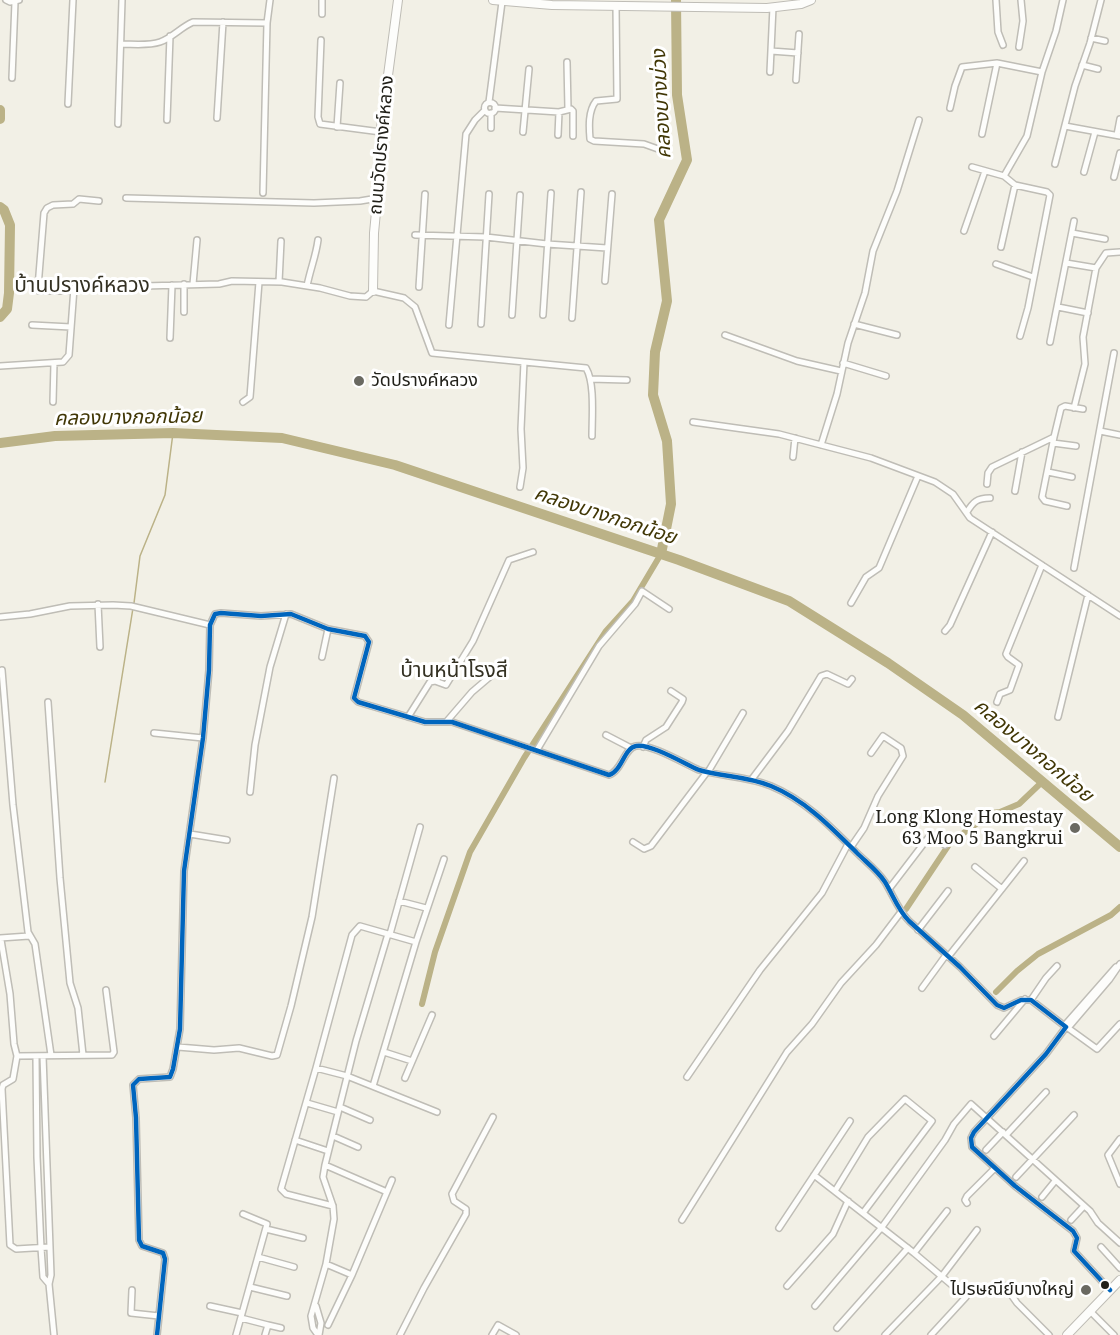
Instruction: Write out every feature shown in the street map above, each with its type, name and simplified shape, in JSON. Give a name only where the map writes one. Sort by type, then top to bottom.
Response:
[{"type":"street","points":[[6,0],[17,1],[12,78]]},
{"type":"street","points":[[68,104],[73,0]]},
{"type":"street","points":[[118,124],[122,0]]},
{"type":"street","points":[[263,193],[267,23],[270,0]]},
{"type":"street","points":[[322,0],[322,14]]},
{"type":"street","name":"ถนนวัดปรางค์หลวง","points":[[373,291],[374,233],[381,132],[398,0]]},
{"type":"street","points":[[493,0],[688,8],[773,7],[801,4],[811,0]]},
{"type":"street","points":[[996,0],[998,32],[1003,45]]},
{"type":"street","points":[[1019,47],[1023,21],[1021,0]]},
{"type":"street","points":[[1004,176],[1027,136],[1042,72],[1056,31],[1062,0]]},
{"type":"street","points":[[1055,164],[1101,0]]},
{"type":"street","points":[[491,128],[490,110],[485,105],[489,102],[502,2]]},
{"type":"street","points":[[620,4],[617,99],[596,101],[590,118],[590,139],[644,144],[658,149]]},
{"type":"street","points":[[770,72],[773,7]]},
{"type":"street","points":[[121,44],[153,44],[193,22],[267,23]]},
{"type":"street","points":[[217,118],[223,22]]},
{"type":"street","points":[[796,80],[799,34]]},
{"type":"street","points":[[167,120],[170,36]]},
{"type":"street","points":[[1091,38],[1105,41]]},
{"type":"street","points":[[321,40],[319,122],[323,126],[381,132]]},
{"type":"street","points":[[771,51],[798,53]]},
{"type":"street","points":[[567,62],[568,109]]},
{"type":"street","points":[[950,108],[962,67],[997,63],[1042,72]]},
{"type":"street","points":[[982,134],[997,63]]},
{"type":"street","points":[[1082,65],[1098,69]]},
{"type":"street","points":[[523,132],[529,69]]},
{"type":"street","points":[[337,128],[340,83]]},
{"type":"street","points":[[449,326],[466,134],[475,120],[490,110],[559,112],[568,109],[573,111],[573,136]]},
{"type":"street","points":[[558,135],[559,112]]},
{"type":"street","points":[[1065,126],[1118,136],[1120,119]]},
{"type":"street","points":[[821,445],[837,394],[854,324],[865,293],[873,251],[897,190],[919,120]]},
{"type":"street","points":[[1084,172],[1095,132]]},
{"type":"street","points":[[1114,177],[1120,153]]},
{"type":"street","points":[[972,167],[1004,176],[1015,185],[1047,192],[1050,195],[1020,336]]},
{"type":"street","points":[[964,231],[985,171]]},
{"type":"street","points":[[1001,247],[1015,185]]},
{"type":"street","points":[[572,318],[580,192]]},
{"type":"street","points":[[543,315],[551,193]]},
{"type":"street","points":[[419,287],[425,194]]},
{"type":"street","points":[[481,324],[489,194]]},
{"type":"street","points":[[605,281],[612,194]]},
{"type":"street","points":[[512,315],[520,195]]},
{"type":"street","points":[[126,198],[331,202],[378,198]]},
{"type":"street","points":[[73,291],[39,291],[44,213],[46,208],[53,205],[73,204],[79,199],[99,201]]},
{"type":"street","points":[[1050,342],[1074,221]]},
{"type":"street","points":[[1072,232],[1106,240]]},
{"type":"street","points":[[415,235],[486,237],[607,248]]},
{"type":"street","points":[[193,284],[197,240]]},
{"type":"street","points":[[307,286],[311,268],[316,260],[318,240]]},
{"type":"street","points":[[279,282],[282,242]]},
{"type":"street","points":[[1074,408],[1084,364],[1083,337],[1096,268],[1106,253],[1120,252]]},
{"type":"street","points":[[1066,263],[1096,268]]},
{"type":"street","points":[[996,264],[1033,277]]},
{"type":"street","points":[[243,402],[250,397],[259,282]]},
{"type":"street","points":[[0,366],[63,362],[69,354],[73,291],[77,284],[172,285],[279,282],[350,296],[366,297],[373,291],[404,298],[415,307],[432,353],[586,368],[590,374],[592,436]]},
{"type":"street","points":[[184,284],[184,312]]},
{"type":"street","points":[[171,338],[172,285]]},
{"type":"street","points":[[1058,307],[1088,313]]},
{"type":"street","points":[[854,324],[897,335]]},
{"type":"street","points":[[32,325],[71,327]]},
{"type":"street","points":[[726,335],[797,361],[842,371]]},
{"type":"street","points":[[1074,568],[1114,353]]},
{"type":"street","points":[[520,487],[523,468],[521,429],[524,362]]},
{"type":"street","points":[[53,402],[54,363]]},
{"type":"street","points":[[843,363],[886,376]]},
{"type":"street","points":[[590,379],[627,380]]},
{"type":"street","points":[[1066,506],[1043,499],[1053,440],[1061,408],[1065,406],[1083,409]]},
{"type":"street","points":[[693,422],[795,438],[871,458],[935,482],[953,494],[970,518],[1120,616]]},
{"type":"street","points":[[1100,431],[1120,435]]},
{"type":"street","points":[[793,457],[795,438]]},
{"type":"street","points":[[987,484],[989,470],[1022,452],[1053,440],[1076,446]]},
{"type":"street","points":[[1015,491],[1022,452]]},
{"type":"street","points":[[1048,472],[1072,477]]},
{"type":"street","points":[[851,603],[867,578],[879,568],[918,476]]},
{"type":"street","points":[[967,512],[975,501],[980,498],[990,498]]},
{"type":"street","points":[[945,631],[954,618],[992,532]]},
{"type":"street","points":[[408,717],[430,682],[435,681],[446,685],[466,655],[509,560],[533,552]]},
{"type":"street","points":[[997,702],[1000,694],[1010,690],[1019,669],[1019,665],[1006,654],[1042,565]]},
{"type":"street","points":[[536,750],[599,646],[631,609],[642,591],[669,609]]},
{"type":"street","points":[[1058,717],[1088,595]]},
{"type":"street","points":[[98,604],[100,647]]},
{"type":"street","points":[[0,617],[98,604],[131,606],[210,626]]},
{"type":"street","points":[[157,1335],[165,1259],[163,1253],[142,1246],[139,1240],[133,1085],[139,1078],[170,1077],[178,1047],[184,871],[203,738],[210,626],[215,614],[295,615],[328,629],[362,635],[368,639],[369,645],[355,701],[425,722],[447,721],[609,775],[616,771],[631,748],[636,746],[666,754],[708,772],[752,779],[786,793],[819,816],[849,845],[884,881],[909,921],[997,1005],[1007,1007],[1028,1000]]},
{"type":"street","points":[[250,792],[255,745],[270,667],[285,614]]},
{"type":"street","points":[[322,657],[328,629]]},
{"type":"street","points":[[2,670],[13,805],[29,936],[35,944],[51,1055]]},
{"type":"street","points":[[752,779],[788,731],[821,676],[827,674],[849,685],[852,679]]},
{"type":"street","points":[[447,721],[472,692],[492,675]]},
{"type":"street","points":[[643,747],[646,740],[666,727],[682,702],[681,698],[671,691]]},
{"type":"street","points":[[48,702],[69,973],[78,1008],[83,1055]]},
{"type":"street","points":[[633,842],[644,849],[651,846],[708,772],[743,713]]},
{"type":"street","points":[[154,733],[203,738]]},
{"type":"street","points":[[606,735],[631,748]]},
{"type":"street","points":[[687,1077],[760,970],[822,893],[849,845],[864,828],[878,796],[903,756],[903,751],[883,736],[871,753]]},
{"type":"street","points":[[178,1047],[214,1050],[234,1048],[277,1055],[312,917],[334,778]]},
{"type":"street","points":[[319,1335],[311,1322],[326,1264],[334,1219],[333,1206],[324,1185],[325,1165],[347,1076],[420,827]]},
{"type":"street","points":[[190,834],[227,840]]},
{"type":"street","points":[[889,889],[931,834],[945,845]]},
{"type":"street","points":[[373,1086],[426,908],[444,859]]},
{"type":"street","points":[[922,988],[1024,861]]},
{"type":"street","points":[[975,867],[1002,889]]},
{"type":"street","points":[[918,930],[948,891]]},
{"type":"street","points":[[399,902],[426,908]]},
{"type":"street","points":[[682,1221],[787,1052],[812,1024],[841,983],[902,913]]},
{"type":"street","points":[[333,1206],[286,1194],[281,1189],[307,1103],[352,935],[360,926],[416,942]]},
{"type":"street","points":[[29,936],[0,939],[10,994],[17,1056],[13,1079],[3,1085],[2,1089],[10,1245],[13,1249],[50,1247]]},
{"type":"street","points":[[1110,1290],[1074,1251],[1077,1238],[1074,1230],[1015,1186],[972,1147],[971,1142],[974,1132],[1046,1054],[1066,1026],[1120,964]]},
{"type":"street","points":[[994,1036],[1057,966]]},
{"type":"street","points":[[17,1056],[112,1055],[114,1052],[106,990]]},
{"type":"street","points":[[1028,1000],[1097,1049],[1120,1024]]},
{"type":"street","points":[[405,1078],[432,1015]]},
{"type":"street","points":[[384,1052],[411,1061]]},
{"type":"street","points":[[43,1056],[51,1275],[49,1284],[54,1335]]},
{"type":"street","points":[[36,1057],[41,1248],[43,1277],[49,1284]]},
{"type":"street","points":[[316,1068],[347,1076],[436,1112]]},
{"type":"street","points":[[986,1150],[1046,1092]]},
{"type":"street","points":[[835,1191],[868,1137],[905,1099],[932,1121],[863,1213]]},
{"type":"street","points":[[307,1103],[370,1120]]},
{"type":"street","points":[[815,1306],[882,1227],[954,1124],[971,1104],[1084,1206],[1098,1223],[1120,1243]]},
{"type":"street","points":[[36,1113],[45,1113]]},
{"type":"street","points":[[1016,1177],[1074,1115]]},
{"type":"street","points":[[400,1335],[466,1214],[466,1209],[454,1201],[452,1194],[493,1117]]},
{"type":"street","points":[[779,1228],[850,1121]]},
{"type":"street","points":[[333,1136],[358,1147]]},
{"type":"street","points":[[1120,1139],[1108,1155],[1120,1184]]},
{"type":"street","points":[[295,1140],[328,1151]]},
{"type":"street","points":[[37,1157],[46,1157]]},
{"type":"street","points":[[325,1165],[387,1192]]},
{"type":"street","points":[[967,1203],[967,1196],[995,1168]]},
{"type":"street","points":[[814,1175],[882,1227],[966,1297],[931,1335]]},
{"type":"street","points":[[328,1325],[352,1275],[392,1179]]},
{"type":"street","points":[[1042,1197],[1055,1181]]},
{"type":"street","points":[[39,1202],[48,1201]]},
{"type":"street","points":[[787,1286],[833,1233],[848,1201]]},
{"type":"street","points":[[1071,1220],[1084,1206]]},
{"type":"street","points":[[914,1253],[947,1210]]},
{"type":"street","points":[[236,1335],[267,1224],[243,1214]]},
{"type":"street","points":[[266,1229],[303,1238]]},
{"type":"street","points":[[885,1335],[942,1276],[977,1230]]},
{"type":"street","points":[[1101,1247],[1120,1268]]},
{"type":"street","points":[[837,1328],[908,1248]]},
{"type":"street","points":[[258,1257],[294,1267]]},
{"type":"street","points":[[326,1264],[352,1275]]},
{"type":"street","points":[[1066,1335],[1120,1280]]},
{"type":"street","points":[[1005,1286],[1017,1303],[1049,1335]]},
{"type":"street","points":[[250,1287],[287,1296]]},
{"type":"street","points":[[132,1290],[131,1314],[159,1316]]},
{"type":"street","points":[[210,1306],[280,1328]]},
{"type":"street","points":[[316,1306],[321,1323],[319,1335]]},
{"type":"street","points":[[1090,1311],[1114,1335]]},
{"type":"street","points":[[265,1335],[268,1325]]},
{"type":"street","points":[[492,1335],[498,1325],[516,1335]]},
{"type":"waterway","name":"คลองบางม่วง","points":[[661,554],[671,504],[667,441],[653,395],[655,352],[667,301],[659,220],[687,160],[677,95],[676,0]]},
{"type":"waterway","points":[[0,110],[0,119]]},
{"type":"waterway","points":[[0,207],[4,210],[10,225],[9,293],[7,309],[0,317]]},
{"type":"waterway","points":[[134,603],[140,556],[165,495],[173,433]]},
{"type":"waterway","name":"คลองบางกอกน้อย","points":[[0,443],[55,436],[173,433],[282,438],[395,465],[679,560],[789,601],[888,663],[963,715],[1120,847]]},
{"type":"waterway","points":[[422,1004],[435,952],[470,852],[524,758],[606,631],[633,601],[661,554]]},
{"type":"waterway","points":[[105,782],[133,608]]},
{"type":"waterway","points":[[906,909],[950,843],[991,813],[1000,812],[1019,804],[1042,782]]},
{"type":"waterway","points":[[996,992],[1038,954],[1111,915],[1120,907]]},
{"type":"transit line","points":[[157,1335],[165,1259],[163,1253],[142,1246],[139,1240],[133,1085],[139,1079],[170,1077],[173,1069],[180,1029],[184,871],[203,738],[210,625],[215,614],[221,613],[261,616],[291,614],[328,629],[365,636],[369,642],[354,698],[358,702],[425,722],[452,722],[609,775],[617,769],[632,748],[642,746],[699,770],[753,780],[771,786],[806,806],[875,870],[885,882],[905,917],[960,967],[997,1005],[1004,1008],[1021,1000],[1031,1000],[1066,1027],[1046,1054],[974,1132],[971,1138],[972,1147],[1015,1186],[1073,1231],[1077,1238],[1074,1251],[1110,1290]]},
{"type":"place","name":"วัดปรางค์หลวง","points":[[359,381]]},
{"type":"place","name":"Long Klong Homestay 63 Moo 5 Bangkrui","points":[[1075,828]]},
{"type":"place","name":"ไปรษณีย์บางใหญ่","points":[[1086,1290]]},
{"type":"district","name":"บ้านปรางค์หลวง","points":[[82,286]]},
{"type":"district","name":"บ้านหน้าโรงสี","points":[[454,671]]}]
